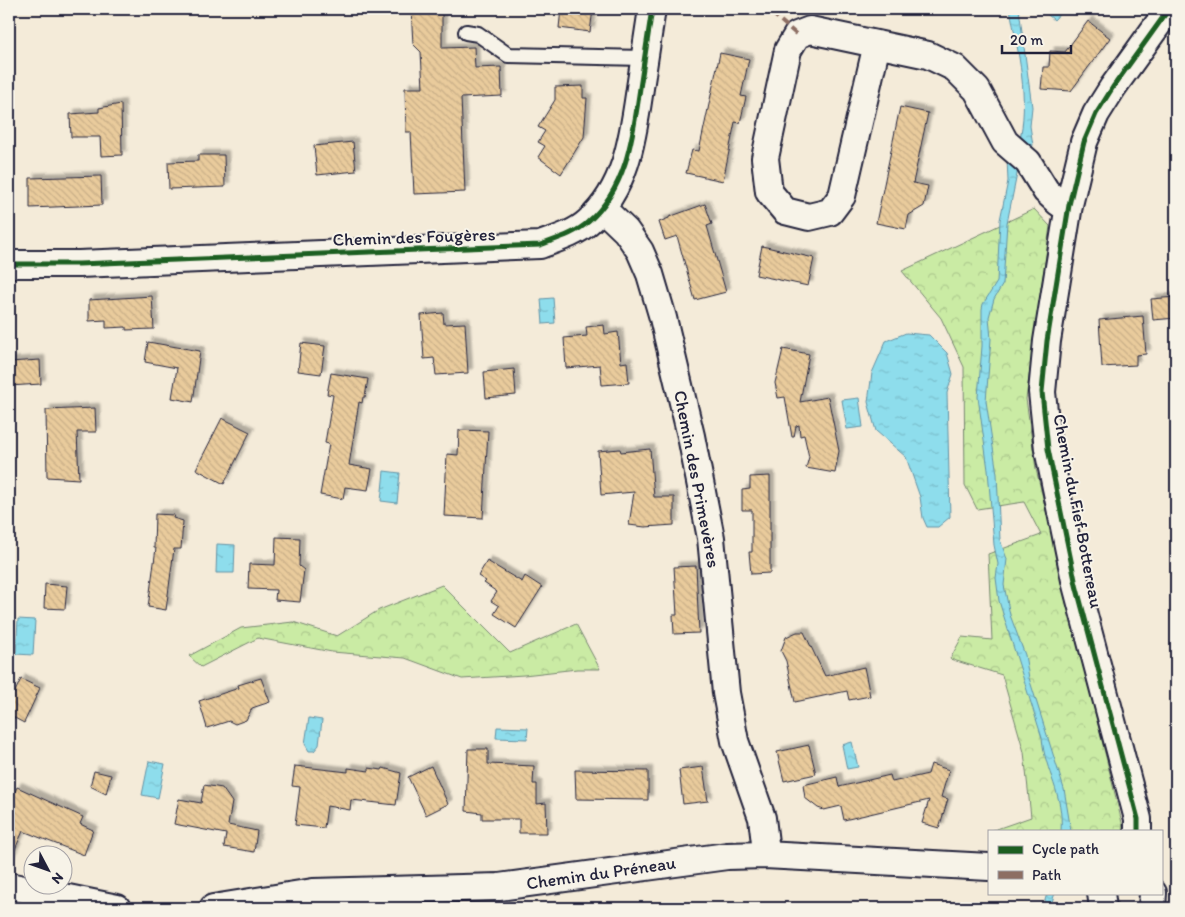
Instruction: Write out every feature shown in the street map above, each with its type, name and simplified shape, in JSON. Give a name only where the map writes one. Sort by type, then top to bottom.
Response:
[{"type":"street","name":"Chemin des Fougères","points":[[9,264],[79,264],[540,245],[570,234],[581,227],[602,208],[619,183],[634,132],[652,9]]},
{"type":"street","name":"Chemin du Fief Bottereau","points":[[1138,830],[1138,819],[1076,585],[1047,440],[1042,392],[1047,341],[1069,205],[1076,168],[1084,142],[1096,114],[1142,44],[1169,9]]},
{"type":"street","points":[[877,44],[842,196],[830,212],[809,217],[785,211],[769,192],[765,158],[788,50],[797,35],[810,30],[877,44],[928,55],[955,68],[977,90],[1005,142],[1028,162],[1046,191],[1059,203],[1069,205]]},
{"type":"street","name":"Chemin des Primevères","points":[[602,208],[626,231],[640,252],[650,274],[663,318],[692,436],[711,538],[726,693],[734,741],[762,818],[765,855]]},
{"type":"street","name":"Chemin du Préneau","points":[[213,908],[313,892],[499,887],[727,856],[765,855],[988,867]]},
{"type":"street","points":[[9,886],[117,908]]},
{"type":"street","points":[[1101,894],[1103,908]]},
{"type":"street","points":[[1152,908],[1153,894]]},
{"type":"lane","points":[[466,32],[478,34],[508,55],[644,58]]},
{"type":"green space","points":[[1034,209],[1050,226],[1026,399],[1036,469],[1124,830],[994,830],[1031,817],[1024,752],[1002,675],[950,659],[962,637],[992,640],[988,554],[1041,535],[1024,502],[977,509],[965,485],[964,367],[941,318],[902,271]]},
{"type":"green space","points":[[442,585],[510,653],[576,624],[600,669],[577,669],[462,679],[405,658],[332,652],[258,638],[201,667],[189,656],[241,628],[293,622],[337,636],[379,610]]},
{"type":"water","points":[[1010,9],[1019,9],[1032,107],[1030,126],[1033,145],[1029,152],[1019,143],[1023,110],[1022,76]]},
{"type":"water","points":[[1041,9],[1064,9],[1054,20]]},
{"type":"water","points":[[1007,159],[1018,169],[1007,223],[1003,284],[994,299],[989,317],[991,339],[986,401],[997,474],[1000,540],[1007,559],[1004,585],[1010,615],[1025,655],[1029,678],[1064,789],[1071,830],[1061,830],[1060,805],[1042,738],[999,601],[996,578],[998,564],[994,545],[988,470],[978,397],[982,346],[982,309],[983,304],[997,282],[1000,220],[1008,181]]},
{"type":"water","points":[[553,298],[555,323],[543,324],[541,299]]},
{"type":"water","points":[[906,333],[929,335],[947,353],[953,374],[947,393],[950,517],[938,527],[927,527],[923,518],[920,497],[906,457],[876,431],[868,402],[872,373],[886,341]]},
{"type":"water","points":[[859,398],[863,427],[847,429],[842,400]]},
{"type":"water","points":[[384,471],[400,473],[397,503],[381,501]]},
{"type":"water","points":[[217,544],[235,545],[234,573],[216,573]]},
{"type":"water","points":[[18,619],[35,620],[33,655],[16,654]]},
{"type":"water","points":[[309,718],[322,720],[319,745],[314,751],[309,751],[305,744]]},
{"type":"water","points":[[497,727],[528,728],[527,739],[496,738]]},
{"type":"water","points":[[852,742],[858,767],[847,769],[842,745]]},
{"type":"water","points":[[149,761],[165,764],[158,798],[142,795]]},
{"type":"water","points":[[1047,894],[1055,894],[1050,908],[1043,908]]},
{"type":"building","points":[[411,9],[442,9],[442,48],[474,47],[475,68],[501,67],[502,96],[461,98],[465,192],[414,194],[411,132],[406,132],[405,88],[423,88],[421,52],[413,44]]},
{"type":"building","points":[[561,9],[593,9],[590,32],[559,28]]},
{"type":"building","points":[[1088,21],[1110,38],[1071,91],[1041,89],[1043,67],[1049,67],[1050,51],[1065,52]]},
{"type":"building","points":[[720,53],[749,59],[741,96],[746,97],[740,123],[735,122],[723,181],[686,173],[692,150],[699,151]]},
{"type":"building","points":[[583,86],[583,98],[587,98],[584,137],[561,174],[538,157],[545,146],[538,142],[545,131],[538,127],[555,100],[555,87]]},
{"type":"building","points":[[121,104],[122,155],[101,156],[100,137],[71,137],[70,114],[99,112],[99,108]]},
{"type":"building","points":[[900,107],[928,113],[913,183],[928,186],[924,206],[909,215],[906,229],[876,223]]},
{"type":"building","points":[[353,142],[356,171],[317,175],[314,146]]},
{"type":"building","points":[[198,155],[224,155],[225,187],[169,189],[168,162],[198,161]]},
{"type":"building","points":[[101,176],[102,205],[30,208],[30,178]]},
{"type":"building","points":[[705,204],[712,224],[707,226],[726,292],[695,300],[677,236],[665,240],[659,222]]},
{"type":"building","points":[[762,246],[814,258],[808,286],[756,275]]},
{"type":"building","points":[[152,296],[154,329],[126,330],[126,327],[106,328],[106,320],[89,321],[89,300]]},
{"type":"building","points":[[1176,297],[1176,318],[1153,320],[1151,299]]},
{"type":"building","points":[[443,313],[444,324],[465,323],[468,373],[436,375],[434,358],[424,359],[421,315]]},
{"type":"building","points":[[1143,316],[1146,354],[1136,355],[1136,365],[1102,367],[1099,320]]},
{"type":"building","points":[[604,325],[605,334],[618,332],[621,363],[627,362],[629,383],[602,385],[600,365],[566,368],[564,338],[587,336],[586,327]]},
{"type":"building","points":[[148,342],[200,351],[193,402],[172,398],[177,368],[145,362]]},
{"type":"building","points":[[301,343],[325,346],[321,374],[298,371]]},
{"type":"building","points":[[783,349],[809,354],[800,402],[828,397],[839,451],[835,473],[806,468],[809,457],[804,435],[800,436],[799,425],[796,426],[794,437],[792,437],[785,397],[778,398],[775,383]]},
{"type":"building","points":[[40,360],[41,384],[9,386],[9,362]]},
{"type":"building","points":[[514,369],[516,395],[486,398],[484,372]]},
{"type":"building","points":[[331,373],[368,379],[365,397],[363,397],[362,403],[359,402],[349,465],[372,469],[368,490],[345,487],[343,499],[320,495],[329,444],[325,443],[333,395],[327,394]]},
{"type":"building","points":[[95,408],[96,432],[77,432],[79,479],[47,477],[46,410]]},
{"type":"building","points":[[222,418],[250,432],[224,484],[196,469]]},
{"type":"building","points":[[459,430],[488,431],[483,518],[444,516],[447,454],[458,455]]},
{"type":"building","points":[[620,449],[621,452],[650,449],[654,497],[674,497],[674,525],[645,527],[629,525],[634,492],[601,495],[598,451]]},
{"type":"building","points":[[770,476],[770,573],[751,574],[749,552],[752,552],[752,510],[742,510],[742,490],[750,489],[750,477]]},
{"type":"building","points":[[155,514],[174,515],[173,518],[183,521],[181,549],[174,549],[166,610],[148,607],[156,548],[154,548]]},
{"type":"building","points":[[276,537],[300,538],[299,566],[304,570],[300,602],[275,600],[276,590],[248,589],[249,564],[275,565]]},
{"type":"building","points":[[487,561],[522,582],[525,576],[542,587],[516,628],[494,614],[499,606],[491,601],[497,592],[478,576]]},
{"type":"building","points":[[696,566],[699,633],[674,634],[673,615],[677,615],[674,567]]},
{"type":"building","points":[[45,584],[67,586],[65,609],[44,608]]},
{"type":"building","points":[[797,632],[804,632],[825,676],[864,667],[870,696],[849,700],[847,691],[795,702],[786,661],[781,651],[786,637]]},
{"type":"building","points":[[261,678],[270,702],[252,708],[246,720],[235,724],[229,721],[207,728],[199,701],[239,688],[238,685]]},
{"type":"building","points":[[21,679],[40,688],[24,723],[9,715],[9,704]]},
{"type":"building","points":[[809,745],[816,774],[784,781],[777,752]]},
{"type":"building","points":[[468,749],[488,749],[488,764],[534,766],[533,784],[537,784],[537,804],[546,803],[547,833],[519,833],[519,819],[482,819],[482,813],[466,811]]},
{"type":"building","points":[[931,764],[949,770],[941,797],[948,799],[939,828],[922,823],[929,800],[844,820],[841,806],[824,810],[818,808],[805,798],[803,785],[837,777],[839,787],[890,775],[892,782],[928,774]]},
{"type":"building","points":[[295,766],[348,772],[348,768],[369,771],[369,768],[382,770],[383,768],[401,773],[396,805],[351,800],[350,810],[327,806],[324,828],[295,825],[300,787],[292,786]]},
{"type":"building","points":[[431,766],[448,804],[426,815],[408,777]]},
{"type":"building","points":[[703,767],[708,801],[683,804],[679,770]]},
{"type":"building","points":[[575,770],[648,771],[648,800],[576,799]]},
{"type":"building","points":[[94,771],[111,775],[106,794],[90,786]]},
{"type":"building","points":[[204,785],[222,788],[232,802],[228,825],[257,831],[254,852],[224,847],[226,834],[174,824],[179,799],[201,803]]},
{"type":"building","points":[[17,787],[83,817],[80,824],[93,830],[84,855],[72,850],[72,844],[56,844],[23,831],[9,863],[9,804]]},
{"type":"marked path","points":[[748,9],[773,14],[797,35]]},
{"type":"cycle path","points":[[9,264],[79,264],[540,245],[565,236],[588,222],[612,193],[620,177],[631,143],[652,9]]},
{"type":"cycle path","points":[[1138,830],[1138,819],[1076,585],[1048,449],[1042,392],[1047,341],[1069,205],[1084,142],[1096,114],[1113,87],[1169,9]]}]
